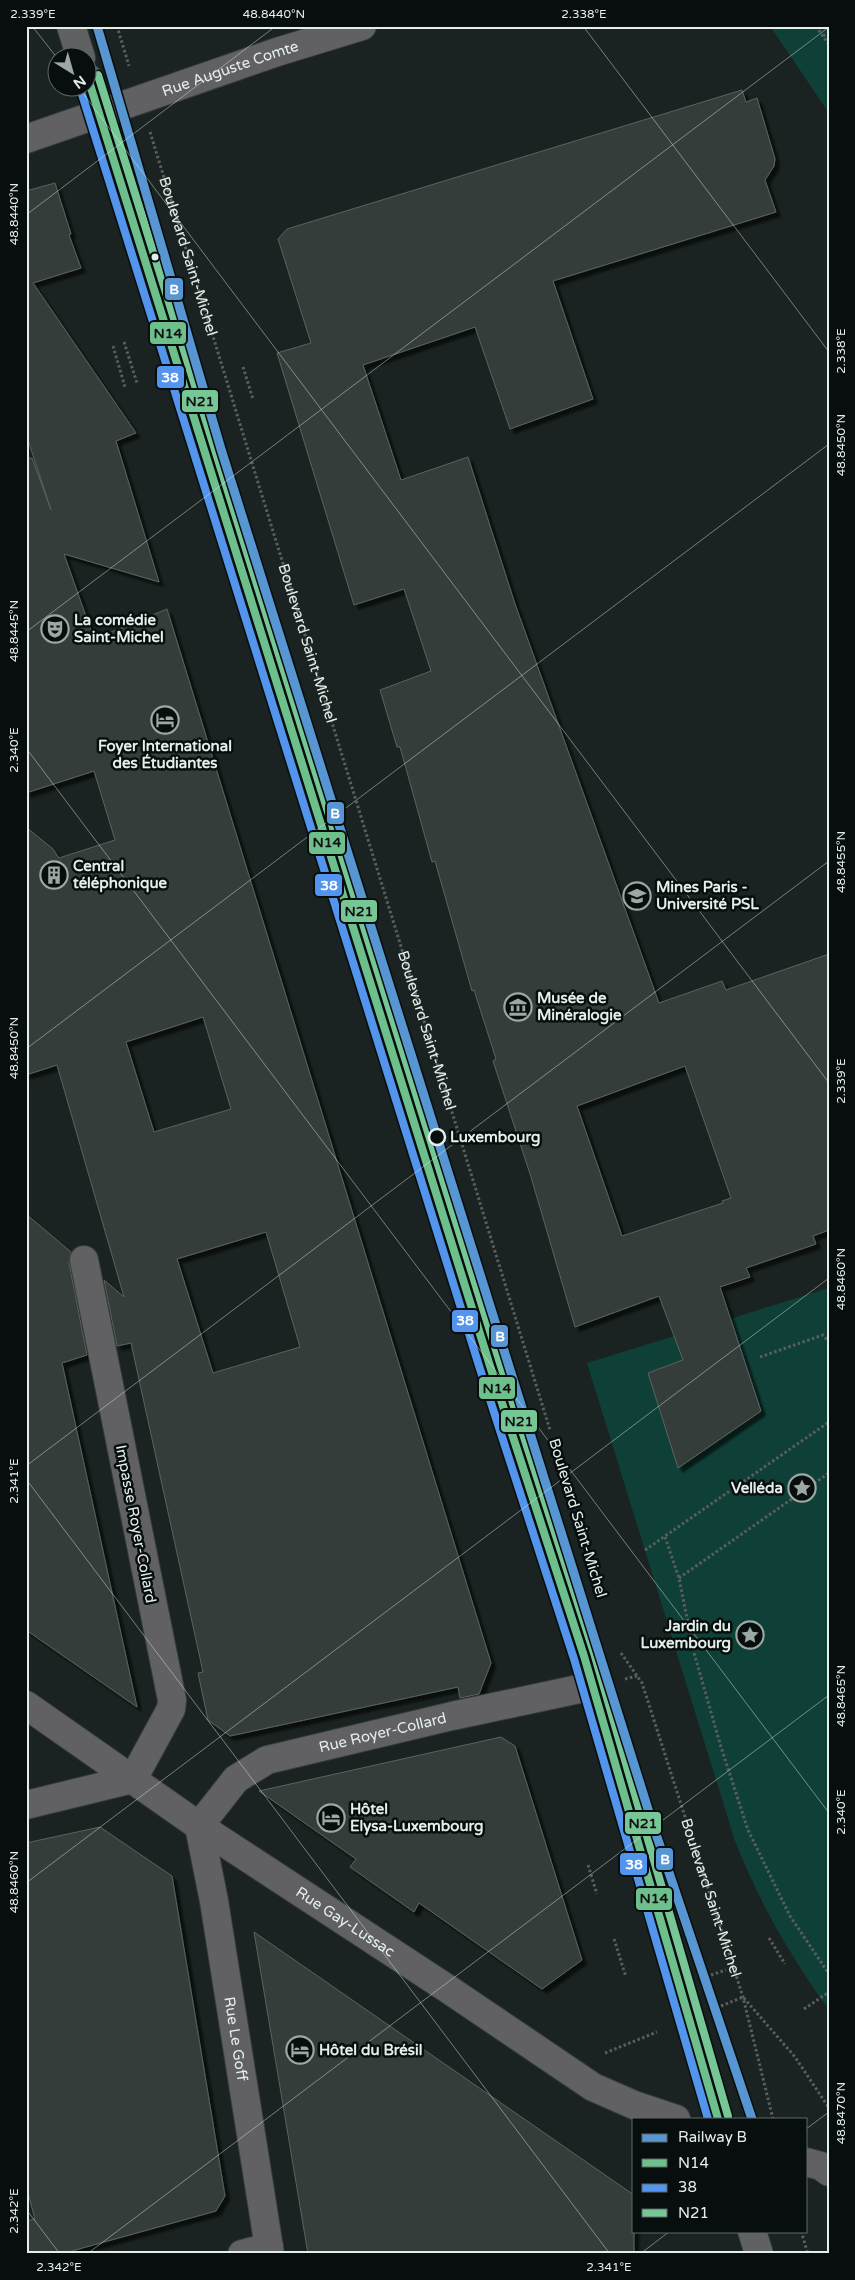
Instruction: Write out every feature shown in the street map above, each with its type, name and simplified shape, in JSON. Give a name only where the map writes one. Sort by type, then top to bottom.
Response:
[{"type":"main road","points":[[71,26],[78,48]]},
{"type":"main road","points":[[94,98],[487,1357],[593,1686],[718,2118]]},
{"type":"main road","points":[[752,2232],[758,2254]]},
{"type":"street","name":"Rue Auguste Comte","points":[[26,139],[278,52],[362,26]]},
{"type":"street","name":"Impasse Royer-Collard","points":[[84,1260],[172,1700],[171,1709],[133,1779]]},
{"type":"street","name":"Rue Royer-Collard","points":[[199,1826],[236,1779],[267,1760],[452,1716],[593,1686]]},
{"type":"street","name":"Rue Gay-Lussac","points":[[26,1705],[199,1826],[448,1989],[593,2088],[634,2105],[673,2118]]},
{"type":"street","points":[[26,1805],[133,1779]]},
{"type":"street","name":"Rue Le Goff","points":[[199,1826],[214,1902],[270,2250]]},
{"type":"street","points":[[808,2163],[821,2166],[829,2172]]},
{"type":"street","points":[[242,2254],[270,2250]]},
{"type":"path","points":[[117,26],[128,60]]},
{"type":"path","points":[[816,26],[829,45]]},
{"type":"path","points":[[823,36],[829,32]]},
{"type":"path","name":"Boulevard Saint-Michel","points":[[152,138],[553,1437]]},
{"type":"path","points":[[124,342],[137,383]]},
{"type":"path","points":[[113,346],[124,386]]},
{"type":"path","points":[[243,367],[253,399]]},
{"type":"path","points":[[760,1357],[823,1336],[829,1342]]},
{"type":"path","points":[[645,1550],[829,1422]]},
{"type":"path","points":[[679,1578],[829,1473]]},
{"type":"path","points":[[665,1536],[679,1578],[694,1653],[721,1748],[748,1830],[790,1916],[829,1974]]},
{"type":"path","name":"Boulevard Saint-Michel","points":[[617,1647],[642,1683],[743,1997],[773,2118]]},
{"type":"path","points":[[588,1865],[597,1894]]},
{"type":"path","points":[[769,1938],[785,1964]]},
{"type":"path","points":[[614,1939],[626,1977]]},
{"type":"path","points":[[711,1976],[726,1970]]},
{"type":"path","points":[[804,2009],[829,1992]]},
{"type":"path","points":[[564,2068],[743,1997],[795,2058],[829,2108]]},
{"type":"path","points":[[802,2232],[808,2254]]},
{"type":"green space","points":[[770,26],[829,26],[829,113]]},
{"type":"green space","name":"Jardin du Luxembourg","points":[[829,1288],[829,2010],[802,1970],[765,1907],[735,1841],[587,1363]]},
{"type":"building","points":[[742,90],[746,102],[757,98],[775,159],[774,166],[765,180],[776,212],[553,281],[593,399],[510,429],[475,327],[363,365],[401,480],[468,457],[515,604],[659,1003],[722,981],[726,990],[829,954],[829,1230],[813,1236],[816,1244],[746,1268],[750,1277],[720,1287],[761,1411],[678,1468],[648,1373],[683,1360],[659,1296],[575,1327],[531,1177],[493,1061],[496,1059],[474,990],[472,991],[435,861],[432,862],[400,747],[397,747],[380,690],[431,671],[404,589],[354,605],[277,353],[311,343],[278,239],[287,229]],"holes":[[[685,1066],[731,1198],[722,1201],[723,1203],[622,1236],[577,1106]]]},
{"type":"building","points":[[55,183],[71,234],[69,235],[81,268],[33,283],[136,433],[116,441],[159,582],[64,554],[94,639],[167,609],[491,1663],[479,1694],[460,1698],[458,1687],[230,1736],[208,1720],[198,1673],[203,1672],[131,1343],[117,1346],[104,1280],[124,1297],[57,1065],[26,1075],[26,827],[53,849],[59,858],[115,840],[94,771],[26,793],[26,459],[32,458],[51,510],[26,434],[26,191]],"holes":[[[203,1017],[231,1109],[154,1132],[126,1042]],[[266,1232],[300,1347],[213,1373],[177,1259]]]},
{"type":"building","points":[[26,1214],[71,1252],[69,1263],[87,1355],[62,1363],[137,1707],[26,1630]]},
{"type":"building","points":[[501,1737],[515,1746],[582,1960],[542,1989],[419,1903],[414,1912],[350,1867],[356,1859],[259,1791]]},
{"type":"building","points":[[100,1827],[172,1876],[225,2196],[216,2211],[61,2254],[26,2254],[26,2221],[35,2219],[26,2186],[26,1843]]},
{"type":"building","points":[[254,1932],[632,2194],[634,2254],[308,2254]]},
{"type":"rail line","name":"B","points":[[97,26],[221,449],[653,1825],[752,2118]]},
{"type":"transit line","name":"N21","points":[[98,75],[500,1363],[594,1653],[728,2116]]},
{"type":"transit line","name":"38","points":[[83,98],[480,1369],[574,1659],[708,2118]]},
{"type":"transit line","name":"N14","points":[[94,98],[490,1366],[584,1656],[718,2118]]},
{"type":"place","name":"La comédie Saint-Michel","points":[[55,629]]},
{"type":"place","name":"Foyer International des Étudiantes","points":[[165,720]]},
{"type":"place","name":"Central téléphonique","points":[[54,875]]},
{"type":"place","name":"Mines Paris - Université PSL","points":[[637,896]]},
{"type":"place","name":"Musée de Minéralogie","points":[[518,1007]]},
{"type":"place","name":"Luxembourg","points":[[437,1137]]},
{"type":"place","name":"Velléda","points":[[802,1488]]},
{"type":"place","name":"Jardin du Luxembourg","points":[[750,1635]]},
{"type":"place","name":"Hôtel Elysa-Luxembourg","points":[[331,1818]]},
{"type":"place","name":"Hôtel du Brésil","points":[[300,2050]]}]
